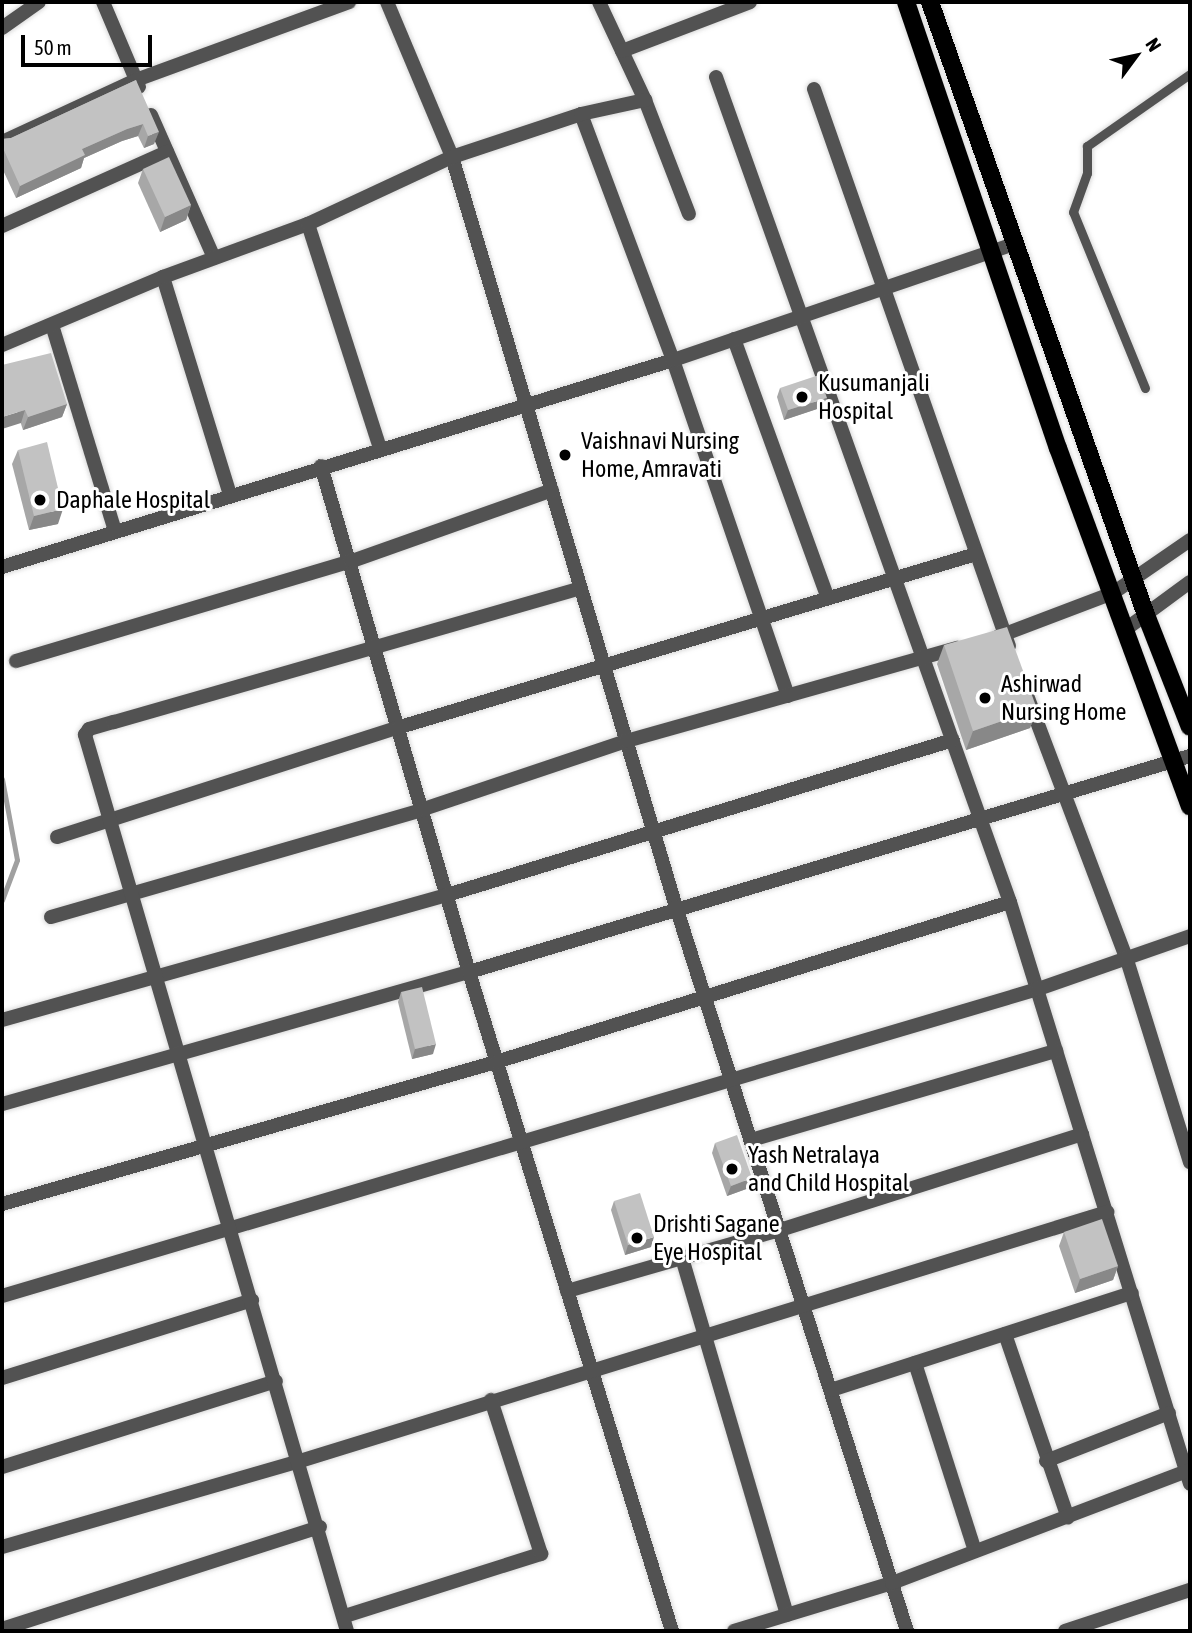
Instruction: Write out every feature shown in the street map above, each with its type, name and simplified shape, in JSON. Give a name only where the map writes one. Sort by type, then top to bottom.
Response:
[{"type":"main road","points":[[906,2],[991,251],[1126,629],[1183,760],[1190,807]]},
{"type":"main road","points":[[930,2],[1146,615],[1190,727]]},
{"type":"street","points":[[2,28],[39,2]]},
{"type":"street","points":[[103,2],[214,258]]},
{"type":"street","points":[[2,142],[136,80],[349,2]]},
{"type":"street","points":[[387,2],[452,157],[676,907],[907,1631]]},
{"type":"street","points":[[599,2],[645,100],[689,214]]},
{"type":"street","points":[[622,51],[732,5],[750,2]]},
{"type":"street","points":[[716,77],[897,575],[979,821],[1010,902],[1189,1475],[892,1583],[734,1631]]},
{"type":"street","points":[[814,89],[882,290],[1014,659]]},
{"type":"street","points":[[2,345],[163,277],[308,224],[452,157],[581,114],[645,100]]},
{"type":"street","points":[[581,114],[673,360],[788,696]]},
{"type":"street","points":[[2,226],[167,152]]},
{"type":"street","points":[[308,224],[380,448]]},
{"type":"street","points":[[2,567],[526,402],[673,360],[1016,243]]},
{"type":"street","points":[[163,277],[230,495]]},
{"type":"street","points":[[52,325],[116,531]]},
{"type":"street","points":[[734,339],[827,596]]},
{"type":"street","points":[[321,466],[352,561],[468,972],[672,1631]]},
{"type":"street","points":[[16,661],[352,561],[552,490]]},
{"type":"street","points":[[51,917],[424,809],[626,741],[1005,635],[1113,593],[1190,540]]},
{"type":"street","points":[[57,837],[400,727],[827,596],[976,554]]},
{"type":"street","points":[[1126,629],[1190,582]]},
{"type":"street","points":[[491,1400],[541,1554],[350,1626],[178,1055],[86,735],[89,729],[580,588]]},
{"type":"street","points":[[1023,684],[1126,960],[1190,1162]]},
{"type":"street","points":[[2,1020],[447,895],[953,740]]},
{"type":"street","points":[[2,1104],[468,972],[676,907],[1183,760]]},
{"type":"street","points":[[2,1204],[205,1142],[496,1062],[704,995],[1010,902]]},
{"type":"street","points":[[2,1296],[730,1077],[1038,989],[1190,936]]},
{"type":"street","points":[[751,1140],[1056,1051]]},
{"type":"street","points":[[567,1291],[780,1230],[1082,1134]]},
{"type":"street","points":[[2,1547],[300,1461],[591,1368],[1107,1212]]},
{"type":"street","points":[[682,1258],[787,1615]]},
{"type":"street","points":[[831,1390],[1132,1293]]},
{"type":"street","points":[[2,1378],[252,1300]]},
{"type":"street","points":[[1004,1334],[1068,1518]]},
{"type":"street","points":[[915,1363],[975,1551]]},
{"type":"street","points":[[2,1467],[276,1381]]},
{"type":"street","points":[[1046,1461],[1169,1413]]},
{"type":"street","points":[[2,1629],[320,1527]]},
{"type":"street","points":[[1065,1631],[1190,1590]]},
{"type":"lane","points":[[1145,388],[1073,212],[1087,173],[1087,146],[1190,74]]},
{"type":"building","points":[[136,80],[159,132],[148,136],[143,124],[127,129],[82,149],[85,155],[20,186],[2,146],[2,139],[11,138]]},
{"type":"building","points":[[169,157],[191,205],[165,217],[143,169]]},
{"type":"building","points":[[51,353],[67,404],[28,417],[25,410],[2,417],[2,365]]},
{"type":"building","points":[[819,375],[827,398],[788,410],[780,388]]},
{"type":"building","points":[[47,442],[63,509],[34,516],[18,450]]},
{"type":"building","points":[[1007,627],[1037,709],[973,731],[944,645]]},
{"type":"building","points":[[422,987],[436,1044],[415,1049],[401,992]]},
{"type":"building","points":[[737,1135],[752,1178],[731,1186],[715,1143]]},
{"type":"building","points":[[640,1193],[654,1237],[628,1245],[614,1201]]},
{"type":"building","points":[[1102,1219],[1118,1266],[1080,1279],[1064,1232]]},
{"type":"waterway","points":[[2,779],[17,860],[2,900]]},
{"type":"place","name":"Kusumanjali Hospital","points":[[802,397]]},
{"type":"place","name":"Vaishnavi Nursing Home, Amravati","points":[[565,455]]},
{"type":"place","name":"Daphale Hospital","points":[[40,500]]},
{"type":"place","name":"Ashirwad Nursing Home","points":[[985,698]]},
{"type":"place","name":"Yash Netralaya and Child Hospital","points":[[732,1169]]},
{"type":"place","name":"Drishti Sagane Eye Hospital","points":[[637,1238]]}]
